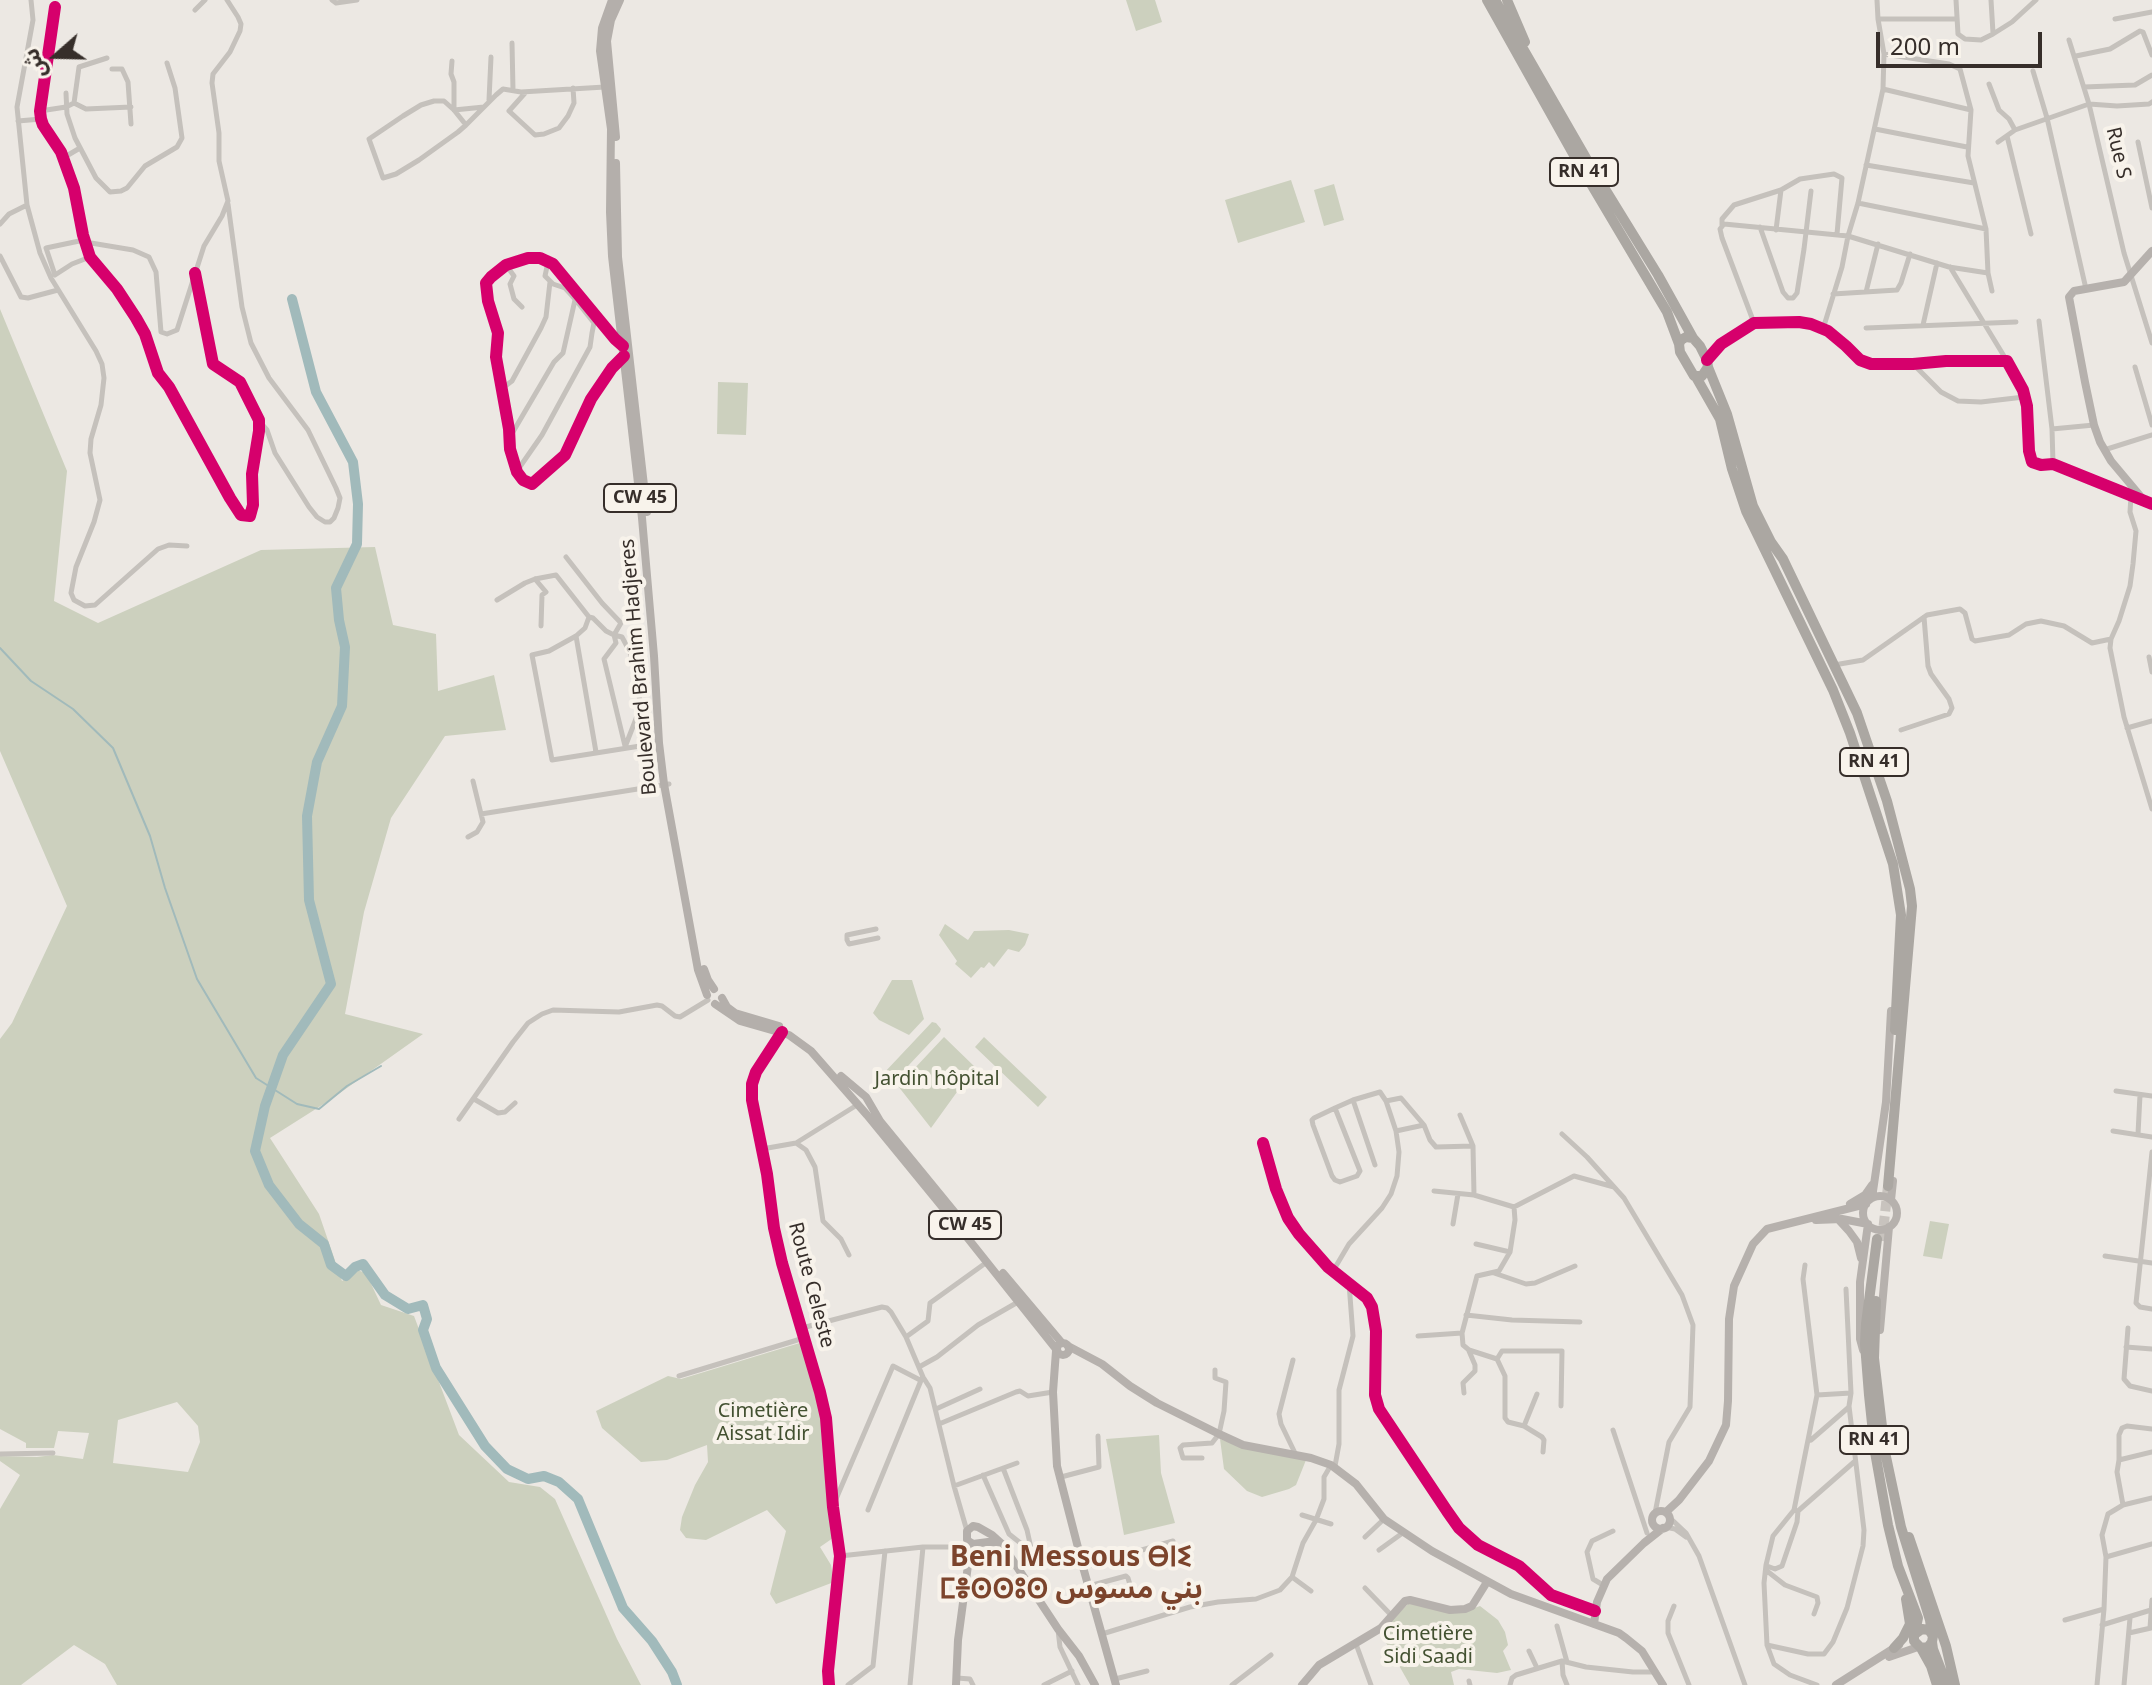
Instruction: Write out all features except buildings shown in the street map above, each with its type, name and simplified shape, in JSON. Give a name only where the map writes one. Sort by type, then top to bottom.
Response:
[{"type":"highway","name":"RN 41","points":[[1487,0],[1667,312],[1679,344]]},
{"type":"highway","name":"RN 41","points":[[1495,0],[1697,342]]},
{"type":"highway","points":[[1507,0],[1532,63]]},
{"type":"highway","points":[[1683,338],[1697,342],[1708,364],[1705,374],[1696,377],[1687,368],[1679,344],[1683,338]]},
{"type":"highway","name":"RN 41","points":[[1708,364],[1727,414],[1755,511],[1783,559],[1863,729],[1901,851],[1912,899],[1882,1185]]},
{"type":"highway","name":"RN 41","points":[[1696,377],[1720,419],[1746,511],[1833,690],[1861,765],[1896,877],[1901,915],[1902,975]]},
{"type":"highway","points":[[1833,690],[1844,708],[1870,779],[1874,782],[1879,777]]},
{"type":"highway","name":"RN 41","points":[[1878,1239],[1866,1324],[1875,1452],[1898,1566],[1918,1618],[1917,1642],[1931,1666],[1937,1685]]},
{"type":"highway","name":"RN 41","points":[[1870,1361],[1885,1452],[1906,1545],[1930,1620],[1933,1649],[1947,1685]]},
{"type":"highway","points":[[1897,1505],[1939,1623],[1955,1685]]},
{"type":"highway","points":[[1894,1648],[1910,1624],[1898,1566]]},
{"type":"highway","points":[[1926,1629],[1932,1639],[1928,1647],[1917,1642],[1919,1630],[1926,1629]]},
{"type":"main road","name":"Boulevard Brahim Hadjeres","points":[[612,0],[604,18],[600,51],[611,129],[612,256],[645,548],[659,743],[698,970],[713,997]]},
{"type":"main road","points":[[620,0],[611,20],[607,54],[616,126],[616,212],[623,351],[647,516],[660,657],[667,784]]},
{"type":"main road","points":[[713,997],[735,1013],[778,1025],[800,1036],[846,1082],[857,1099]]},
{"type":"main road","name":"CW 45","points":[[713,997],[740,1021],[782,1032],[811,1051],[880,1121],[1062,1350]]},
{"type":"main road","name":"CW 45","points":[[869,1110],[1019,1302],[1062,1350]]},
{"type":"main road","points":[[1062,1350],[1054,1369],[1053,1392],[1059,1478],[1116,1682]]},
{"type":"main road","points":[[975,1529],[985,1535],[982,1542]]},
{"type":"main road","points":[[975,1529],[992,1535],[1002,1544],[1079,1656],[1095,1685]]},
{"type":"main road","points":[[956,1682],[958,1640],[971,1545],[966,1537],[975,1529]]},
{"type":"main road","points":[[971,1545],[982,1542],[1002,1544]]},
{"type":"street","points":[[31,0],[33,20],[17,107],[27,205],[58,290],[96,351],[104,378],[90,453],[100,500],[76,567],[71,593],[74,600],[85,606],[95,605],[158,549],[169,545],[187,546]]},
{"type":"street","points":[[195,10],[205,0]]},
{"type":"street","points":[[195,273],[213,364],[240,382],[267,430],[275,453],[309,507],[317,517],[330,522],[340,498],[336,488],[308,430],[269,378],[251,343],[242,307],[228,201],[219,161],[219,133],[212,83],[213,74],[230,52],[240,31],[241,24],[227,0]]},
{"type":"street","points":[[332,0],[336,3],[357,0]]},
{"type":"street","points":[[1823,329],[1858,203],[1883,89],[1884,54],[1877,0]]},
{"type":"street","points":[[1956,0],[1958,34],[1981,40],[2012,22],[2027,3],[2036,0]]},
{"type":"street","points":[[1991,0],[1993,34]]},
{"type":"street","points":[[55,7],[41,119],[63,158],[74,188],[90,257],[136,318],[145,334],[158,373],[169,387],[241,515],[250,516],[253,505],[252,474],[259,420]]},
{"type":"street","points":[[2115,19],[2152,12]]},
{"type":"street","points":[[1878,19],[1956,19]]},
{"type":"street","points":[[2076,56],[2110,49],[2140,31],[2152,55]]},
{"type":"street","name":"Rue S","points":[[2069,40],[2089,104],[2124,253],[2152,343]]},
{"type":"street","points":[[512,43],[513,90]]},
{"type":"street","points":[[1884,54],[1949,64],[1960,69],[1971,110],[1967,147],[1986,229],[1992,291]]},
{"type":"street","points":[[489,101],[491,57]]},
{"type":"street","points":[[74,103],[79,67],[107,58]]},
{"type":"street","points":[[452,61],[454,110]]},
{"type":"street","points":[[66,93],[66,107],[80,148],[103,187],[115,193],[127,188],[145,166],[177,147],[182,138],[175,88],[167,63]]},
{"type":"street","points":[[112,69],[125,72],[131,124]]},
{"type":"street","points":[[2033,71],[2047,118],[2086,289]]},
{"type":"street","points":[[2084,87],[2135,85],[2152,75]]},
{"type":"street","points":[[1989,84],[1999,110],[2015,130]]},
{"type":"street","points":[[466,125],[444,101],[421,105],[369,139],[383,178],[419,160],[466,125],[503,89],[526,91],[605,87]]},
{"type":"street","points":[[526,91],[509,111],[535,135],[559,128],[574,103],[573,88]]},
{"type":"street","points":[[1883,89],[1971,110]]},
{"type":"street","points":[[40,111],[74,103]]},
{"type":"street","points":[[74,103],[86,109],[131,107]]},
{"type":"street","points":[[1998,142],[2015,130],[2089,104],[2117,106],[2150,103],[2152,111]]},
{"type":"street","points":[[454,110],[484,107]]},
{"type":"street","points":[[18,121],[41,119]]},
{"type":"street","points":[[1875,129],[1967,147]]},
{"type":"street","points":[[2007,136],[2031,234]]},
{"type":"street","points":[[2138,142],[2152,208]]},
{"type":"street","points":[[63,158],[80,148]]},
{"type":"street","points":[[1866,165],[1974,183]]},
{"type":"street","points":[[1754,323],[1720,229],[1723,217],[1734,205],[1781,190],[1800,179],[1834,174],[1842,178],[1837,234]]},
{"type":"street","points":[[1776,230],[1781,190]]},
{"type":"street","points":[[1760,227],[1783,292],[1791,299],[1797,293],[1811,191]]},
{"type":"street","points":[[43,249],[85,241],[133,250],[149,257],[156,272],[161,332],[167,334],[177,330],[204,246],[228,201]]},
{"type":"street","points":[[1858,203],[1986,229]]},
{"type":"street","points":[[0,224],[9,214],[27,205]]},
{"type":"street","points":[[1722,225],[1837,234],[1949,267],[1988,273]]},
{"type":"street","points":[[1866,292],[1878,244]]},
{"type":"street","points":[[2143,499],[2104,450],[2094,425],[2069,299],[2074,291],[2124,282],[2152,251]]},
{"type":"street","points":[[1833,294],[1899,289],[1910,254]]},
{"type":"street","points":[[0,256],[21,297],[58,290]]},
{"type":"street","points":[[53,276],[90,257]]},
{"type":"street","points":[[528,258],[548,262],[558,270],[623,351],[591,399],[565,455],[532,484],[523,480],[517,472],[508,439],[509,429],[496,357],[498,333],[486,283],[506,265],[528,258]]},
{"type":"street","points":[[517,472],[542,435],[590,347],[594,323],[565,288],[550,282],[545,276],[548,262]]},
{"type":"street","points":[[1923,325],[1937,263]]},
{"type":"street","points":[[506,265],[514,276],[510,284],[514,299],[522,307]]},
{"type":"street","points":[[1949,267],[2020,383],[2025,397],[2030,458],[2038,465],[2053,464],[2152,504]]},
{"type":"street","points":[[500,390],[512,381],[541,328],[546,317],[550,282]]},
{"type":"street","points":[[508,439],[554,362],[563,353],[575,299]]},
{"type":"street","points":[[2039,321],[2052,429],[2053,464]]},
{"type":"street","points":[[1708,364],[1721,344],[1754,323],[1799,322],[1823,329],[1865,362],[1880,365],[2007,361]]},
{"type":"street","points":[[1866,328],[2016,322]]},
{"type":"street","points":[[1697,342],[1721,344]]},
{"type":"street","points":[[1913,364],[1941,392],[1958,401],[2025,397]]},
{"type":"street","points":[[2135,367],[2152,425]]},
{"type":"street","points":[[2052,429],[2094,425]]},
{"type":"street","points":[[2104,450],[2152,435]]},
{"type":"street","points":[[2132,495],[2130,512],[2136,531],[2133,564],[2123,610],[2110,648],[2127,728],[2152,809]]},
{"type":"street","points":[[566,557],[621,623],[614,635],[616,643],[604,659],[625,747]]},
{"type":"street","points":[[497,600],[535,579],[556,575],[589,617],[606,631],[622,637],[630,652],[641,706],[625,747]]},
{"type":"street","points":[[535,579],[546,592],[542,595],[541,626]]},
{"type":"street","points":[[1834,665],[1863,660],[1924,617],[1963,609],[1972,639],[1976,642],[2009,635],[2021,626],[2041,621],[2064,626],[2092,643],[2111,639]]},
{"type":"street","points":[[589,617],[585,628],[576,636],[549,651],[532,655],[552,760],[659,743]]},
{"type":"street","points":[[1901,730],[1949,714],[1952,708],[1928,666],[1924,617]]},
{"type":"street","points":[[576,636],[596,752]]},
{"type":"street","points":[[2149,657],[2152,672]]},
{"type":"street","points":[[2127,728],[2152,721]]},
{"type":"street","points":[[468,837],[477,832],[483,822],[473,781]]},
{"type":"street","points":[[481,814],[667,784]]},
{"type":"street","points":[[876,929],[847,935],[847,940],[849,944],[878,938]]},
{"type":"street","points":[[459,1119],[522,1029],[542,1014],[553,1010],[619,1012],[657,1005],[680,1017],[713,997]]},
{"type":"street","name":"Route Celeste","points":[[782,1032],[756,1072],[752,1100],[774,1228],[826,1418],[840,1556],[829,1685]]},
{"type":"street","points":[[2116,1091],[2152,1096]]},
{"type":"street","points":[[1333,1271],[1349,1244],[1391,1194],[1397,1176],[1399,1152],[1396,1131],[1380,1092],[1353,1100],[1335,1108],[1312,1120],[1335,1180],[1340,1182],[1357,1176],[1360,1171],[1335,1108]]},
{"type":"street","points":[[2138,1134],[2140,1095]]},
{"type":"street","points":[[1386,1101],[1401,1098],[1424,1125],[1436,1147],[1473,1146]]},
{"type":"street","points":[[474,1099],[498,1113],[505,1112],[515,1103]]},
{"type":"street","points":[[762,1149],[796,1143],[857,1099]]},
{"type":"street","points":[[1353,1100],[1375,1165]]},
{"type":"street","points":[[1460,1115],[1473,1146],[1474,1195]]},
{"type":"street","points":[[1396,1131],[1424,1125]]},
{"type":"street","points":[[2113,1131],[2152,1137]]},
{"type":"street","points":[[1562,1134],[1624,1198],[1682,1295],[1693,1325],[1690,1407],[1669,1442],[1653,1517],[1644,1543]]},
{"type":"street","points":[[796,1143],[806,1150],[815,1167],[823,1221],[841,1239],[849,1255]]},
{"type":"street","points":[[1263,1143],[1288,1218],[1309,1247],[1367,1298],[1375,1318],[1375,1395],[1379,1409],[1459,1528],[1478,1545],[1519,1566],[1551,1595],[1595,1611]]},
{"type":"street","points":[[2152,1152],[2137,1304],[2152,1309]]},
{"type":"street","points":[[1434,1191],[1474,1195],[1514,1207],[1574,1176],[1614,1187]]},
{"type":"street","points":[[1870,1361],[1860,1339],[1863,1263],[1895,1220],[1897,1212],[1882,1185]]},
{"type":"street","points":[[1878,1239],[1864,1214],[1869,1201],[1882,1185]]},
{"type":"street","points":[[1837,1215],[1882,1185]]},
{"type":"street","points":[[1453,1224],[1458,1193]]},
{"type":"street","points":[[1594,1624],[1603,1585],[1667,1521],[1709,1461],[1726,1425],[1729,1319],[1734,1286],[1753,1244],[1767,1229],[1837,1215],[1885,1197],[1891,1200]]},
{"type":"street","points":[[1514,1207],[1510,1252],[1499,1271],[1477,1276],[1462,1333],[1463,1345],[1497,1359],[1505,1376],[1505,1418],[1542,1437],[1543,1452]]},
{"type":"street","points":[[1837,1215],[1880,1229],[1889,1227]]},
{"type":"street","points":[[1837,1215],[1857,1242],[1863,1263]]},
{"type":"street","points":[[1476,1244],[1510,1252]]},
{"type":"street","points":[[2105,1256],[2152,1263]]},
{"type":"street","points":[[906,1337],[928,1321],[930,1303],[988,1262]]},
{"type":"street","points":[[1767,1568],[1782,1566],[1797,1522],[1796,1510],[1817,1395],[1803,1279],[1805,1265]]},
{"type":"street","points":[[1493,1273],[1526,1284],[1575,1266]]},
{"type":"street","points":[[1102,1634],[1190,1607],[1256,1599],[1280,1590],[1292,1577],[1303,1543],[1324,1499],[1324,1477],[1333,1466],[1340,1437],[1339,1390],[1353,1336],[1349,1283]]},
{"type":"street","points":[[1767,1645],[1808,1654],[1824,1654],[1833,1642],[1847,1608],[1863,1546],[1864,1530],[1849,1406],[1846,1289]]},
{"type":"street","points":[[919,1367],[978,1325],[1019,1302]]},
{"type":"street","points":[[802,1328],[882,1307],[891,1312],[919,1367],[921,1378],[868,1510]]},
{"type":"street","points":[[1466,1315],[1580,1322]]},
{"type":"street","points":[[2128,1328],[2123,1372],[2125,1382],[2152,1391]]},
{"type":"street","points":[[1418,1336],[1462,1333]]},
{"type":"street","points":[[679,1376],[804,1338]]},
{"type":"street","points":[[2126,1347],[2152,1349]]},
{"type":"street","points":[[1062,1350],[1093,1359],[1157,1403],[1243,1445],[1295,1454],[1333,1466],[1361,1490],[1384,1519],[1487,1582],[1528,1601],[1619,1633],[1633,1642],[1657,1672],[1663,1685]]},
{"type":"street","points":[[1464,1393],[1463,1383],[1475,1371],[1469,1350]]},
{"type":"street","points":[[1497,1359],[1502,1351],[1562,1351],[1561,1406]]},
{"type":"street","points":[[1293,1360],[1279,1414],[1295,1454]]},
{"type":"street","points":[[833,1507],[893,1366],[921,1378],[930,1388],[954,1486],[961,1507],[975,1529]]},
{"type":"street","points":[[1202,1458],[1183,1458],[1181,1446],[1212,1443],[1219,1434],[1226,1382],[1215,1378],[1215,1370]]},
{"type":"street","points":[[936,1409],[980,1389]]},
{"type":"street","points":[[939,1424],[1016,1392],[1028,1396],[1053,1392]]},
{"type":"street","points":[[1817,1395],[1851,1393]]},
{"type":"street","points":[[1524,1426],[1537,1394]]},
{"type":"street","points":[[1809,1442],[1849,1406]]},
{"type":"street","points":[[2123,1505],[2117,1477],[2119,1435],[2122,1428],[2127,1426],[2152,1429]]},
{"type":"street","points":[[1613,1430],[1647,1533]]},
{"type":"street","points":[[1059,1478],[1099,1467],[1098,1436]]},
{"type":"street","points":[[2119,1460],[2152,1452]]},
{"type":"street","points":[[0,1454],[53,1453]]},
{"type":"street","points":[[1817,1685],[1790,1675],[1774,1664],[1767,1645],[1764,1583],[1773,1536],[1796,1510],[1855,1462]]},
{"type":"street","points":[[954,1486],[1017,1463]]},
{"type":"street","points":[[983,1475],[1009,1534],[1028,1549],[1031,1548],[1003,1468]]},
{"type":"street","points":[[2097,1685],[2104,1609],[2106,1557],[2102,1535],[2105,1521],[2110,1511],[2152,1498]]},
{"type":"street","points":[[1653,1517],[1660,1511],[1693,1543]]},
{"type":"street","points":[[1302,1515],[1331,1524]]},
{"type":"street","points":[[1653,1517],[1657,1528],[1667,1521]]},
{"type":"street","points":[[1365,1537],[1384,1519]]},
{"type":"street","points":[[1667,1521],[1681,1528],[1693,1543],[1745,1685]]},
{"type":"street","points":[[1603,1585],[1593,1579],[1587,1552],[1592,1541],[1613,1531]]},
{"type":"street","points":[[1379,1550],[1404,1532]]},
{"type":"street","points":[[1083,1567],[1173,1541]]},
{"type":"street","points":[[2106,1557],[2152,1544]]},
{"type":"street","points":[[840,1556],[971,1545]]},
{"type":"street","points":[[910,1685],[923,1547]]},
{"type":"street","points":[[848,1685],[873,1666],[885,1551]]},
{"type":"street","points":[[1767,1568],[1785,1585],[1817,1597],[1819,1601],[1814,1614]]},
{"type":"street","points":[[1088,1586],[1126,1576],[1133,1595]]},
{"type":"street","points":[[1292,1577],[1311,1591]]},
{"type":"street","points":[[1302,1685],[1319,1665],[1381,1628],[1401,1604],[1410,1600],[1450,1610],[1465,1609],[1472,1606],[1487,1582]]},
{"type":"street","points":[[1365,1588],[1392,1616]]},
{"type":"street","points":[[2129,1633],[2151,1628],[2152,1600]]},
{"type":"street","points":[[1674,1606],[1668,1621],[1668,1633],[1689,1685]]},
{"type":"street","points":[[2065,1620],[2104,1609]]},
{"type":"street","points":[[2102,1625],[2151,1610]]},
{"type":"street","points":[[2124,1685],[2130,1618]]},
{"type":"street","points":[[1557,1626],[1567,1685]]},
{"type":"street","points":[[1058,1629],[1060,1647],[1078,1685]]},
{"type":"street","points":[[1836,1685],[1894,1648],[1917,1642]]},
{"type":"street","points":[[1859,1671],[1917,1642]]},
{"type":"street","points":[[1356,1644],[1371,1685]]},
{"type":"street","points":[[1529,1651],[1537,1668]]},
{"type":"street","points":[[1232,1685],[1271,1655]]},
{"type":"street","points":[[1510,1685],[1514,1677],[1564,1661],[1595,1668],[1657,1672]]},
{"type":"street","points":[[1044,1685],[1072,1671]]},
{"type":"street","points":[[1116,1682],[1147,1671]]},
{"type":"street","points":[[956,1682],[970,1679],[973,1685]]},
{"type":"green space","points":[[1126,0],[1155,0],[1162,22],[1136,31]]},
{"type":"green space","points":[[1291,180],[1305,222],[1238,243],[1225,200]]},
{"type":"green space","points":[[1334,184],[1344,220],[1324,226],[1314,190]]},
{"type":"green space","points":[[0,309],[67,471],[54,601],[98,623],[261,550],[375,547],[393,625],[436,634],[438,691],[494,675],[506,730],[445,736],[391,818],[364,912],[345,1014],[423,1034],[270,1138],[319,1214],[342,1281],[357,1270],[366,1273],[381,1305],[414,1316],[459,1435],[509,1482],[540,1487],[555,1499],[617,1639],[641,1685],[117,1685],[105,1664],[74,1645],[21,1685],[0,1685],[0,1509],[20,1475],[0,1461],[0,1456],[53,1455],[83,1459],[89,1433],[58,1431],[54,1448],[26,1448],[26,1443],[0,1429],[0,1039],[12,1023],[67,906],[0,751]],"holes":[[[177,1402],[198,1426],[200,1442],[188,1472],[113,1463],[118,1420]]]},
{"type":"green space","points":[[718,382],[748,383],[746,435],[717,434]]},
{"type":"green space","points":[[945,924],[968,940],[974,931],[1009,930],[1029,934],[1019,952],[1008,949],[994,967],[989,962],[971,978],[955,964],[957,961],[939,935]]},
{"type":"green space","points":[[892,980],[912,980],[924,1019],[909,1035],[879,1020],[873,1013]]},
{"type":"green space","points":[[932,1022],[941,1029],[940,1032],[892,1083],[883,1074]]},
{"type":"green space","name":"Jardin hôpital","points":[[944,1037],[975,1067],[931,1128],[898,1086]]},
{"type":"green space","points":[[984,1037],[1047,1097],[1038,1107],[975,1047]]},
{"type":"green space","points":[[1930,1221],[1949,1224],[1942,1259],[1923,1256]]},
{"type":"green space","name":"Cimetière Aissat Idir","points":[[803,1342],[824,1417],[833,1538],[820,1547],[831,1565],[834,1582],[776,1604],[770,1594],[786,1531],[767,1510],[706,1540],[686,1538],[680,1530],[695,1485],[708,1462],[707,1445],[667,1460],[641,1462],[602,1428],[596,1411],[668,1376],[681,1379]]},
{"type":"green space","points":[[1159,1435],[1161,1473],[1175,1523],[1124,1535],[1106,1439]]},
{"type":"green space","points":[[1220,1439],[1306,1460],[1296,1485],[1262,1497],[1247,1491],[1224,1469]]},
{"type":"green space","name":"Cimetière Sidi Saadi","points":[[1409,1603],[1466,1611],[1480,1606],[1498,1620],[1505,1632],[1508,1645],[1503,1651],[1511,1670],[1497,1673],[1459,1669],[1451,1672],[1454,1685],[1410,1685],[1380,1632]]},
{"type":"waterway","points":[[292,299],[316,392],[353,462],[358,504],[357,544],[336,588],[345,647],[342,706],[317,762],[307,816],[309,900],[331,984],[283,1055],[265,1106],[255,1151],[269,1185],[299,1224],[324,1244],[331,1265],[346,1276],[363,1264],[385,1295],[408,1309],[423,1305],[427,1319],[423,1330],[436,1368],[485,1446],[507,1469],[528,1479],[544,1476],[559,1482],[578,1499],[623,1608],[652,1641],[677,1685]]},
{"type":"waterway","points":[[0,648],[31,681],[73,709],[113,748],[150,836],[197,979],[256,1078],[297,1104],[319,1109],[347,1086],[381,1066]]},
{"type":"tunnel","points":[[1882,1241],[1888,1186]]},
{"type":"cycle path","points":[[55,7],[41,119],[61,152],[74,188],[90,257],[136,318],[145,334],[158,373],[169,387],[230,498],[241,515],[250,516],[259,420],[240,382],[213,364],[195,273]]},
{"type":"cycle path","points":[[623,346],[553,264],[540,258],[528,258],[506,265],[486,283],[498,333],[496,357],[510,449],[517,472],[523,480],[532,484],[565,455],[591,399],[624,356]]},
{"type":"cycle path","points":[[1707,360],[1721,344],[1754,323],[1799,322],[1828,331],[1860,360],[1871,364],[2007,361],[2023,390],[2027,406],[2032,462],[2053,464],[2152,504]]},
{"type":"cycle path","points":[[782,1032],[756,1072],[752,1100],[782,1263],[826,1418],[840,1556],[829,1685]]},
{"type":"cycle path","points":[[1263,1143],[1288,1218],[1328,1267],[1367,1298],[1372,1307],[1376,1331],[1375,1395],[1379,1409],[1459,1528],[1478,1545],[1519,1566],[1551,1595],[1595,1611]]},
{"type":"district","name":"Beni Messous ⴱⵏⵉ ⵎⴻⵙⵙⵓⵙ بني مسوس","points":[[1071,1574]]}]
